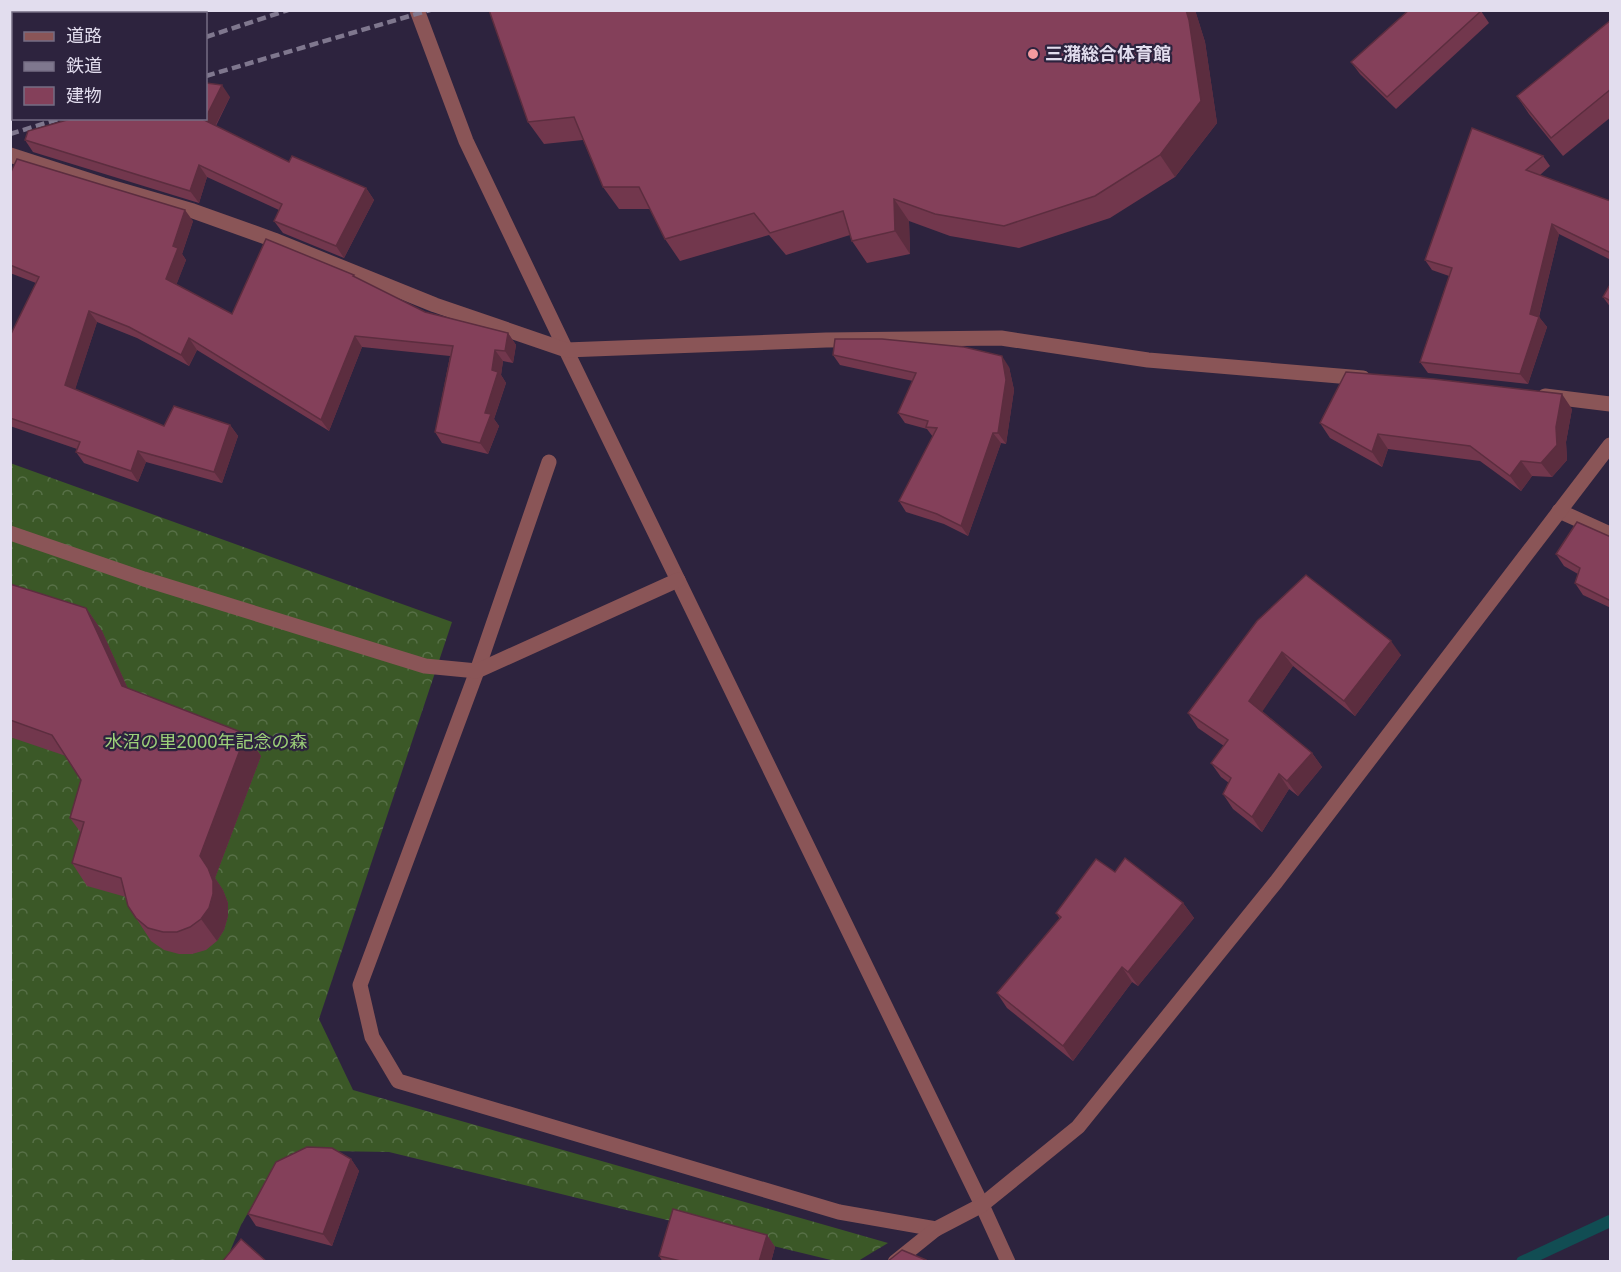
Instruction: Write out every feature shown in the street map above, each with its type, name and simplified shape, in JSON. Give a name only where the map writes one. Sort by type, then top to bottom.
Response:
[{"type":"street","points":[[417,10],[466,141],[1008,1262]]},
{"type":"street","points":[[10,155],[193,211],[273,240],[435,305],[566,350],[826,340],[1001,338],[1148,360],[1374,379]]},
{"type":"street","points":[[1528,394],[1611,404]]},
{"type":"street","points":[[895,1262],[936,1229],[982,1205],[1078,1126],[1276,882],[1611,445]]},
{"type":"street","points":[[549,462],[477,671],[360,985],[372,1037],[398,1081],[839,1212],[936,1229]]},
{"type":"street","points":[[1559,511],[1611,534]]},
{"type":"street","points":[[10,533],[144,579],[425,666],[477,671],[678,580]]},
{"type":"path","points":[[10,1012],[10,1020]]},
{"type":"green space","name":"水沼の里2000年記念の森","points":[[10,463],[452,622],[319,1019],[353,1090],[888,1243],[858,1261],[835,1261],[389,1152],[327,1151],[274,1168],[241,1225],[226,1261],[11,1261]]},
{"type":"building","points":[[489,10],[1186,10],[1201,101],[1160,155],[1095,196],[1004,226],[935,214],[894,199],[895,231],[852,241],[843,211],[770,233],[754,213],[665,239],[639,187],[603,187],[574,117],[528,122]]},
{"type":"building","points":[[1409,10],[1481,11],[1387,97],[1351,62]]},
{"type":"building","points":[[1611,20],[1611,89],[1551,138],[1517,96]]},
{"type":"building","points":[[207,83],[222,85],[207,115]]},
{"type":"building","points":[[67,120],[204,120],[289,162],[292,156],[366,188],[336,246],[274,221],[282,204],[199,165],[190,191],[25,140],[28,131]]},
{"type":"building","points":[[1472,128],[1543,156],[1526,170],[1611,200],[1611,253],[1552,224],[1530,314],[1539,317],[1520,374],[1420,362],[1452,268],[1425,260]]},
{"type":"building","points":[[17,159],[185,210],[173,246],[178,248],[166,279],[232,314],[266,239],[354,275],[425,312],[508,333],[505,351],[495,350],[492,370],[498,372],[485,413],[491,414],[480,443],[435,432],[453,346],[355,336],[321,420],[189,338],[181,355],[129,327],[89,311],[65,385],[164,426],[174,406],[230,425],[214,472],[138,451],[131,471],[76,452],[80,442],[10,418],[10,336],[39,277],[10,265],[10,174]]},
{"type":"building","points":[[1611,283],[1611,301],[1603,297]]},
{"type":"building","points":[[835,339],[882,339],[964,347],[1002,356],[1006,380],[998,433],[993,433],[961,526],[937,514],[899,501],[937,428],[926,427],[928,421],[898,413],[916,373],[833,355]]},
{"type":"building","points":[[1346,372],[1434,379],[1562,394],[1556,427],[1557,445],[1541,463],[1521,461],[1510,476],[1470,446],[1378,434],[1372,452],[1320,423]]},
{"type":"building","points":[[1577,522],[1611,537],[1611,601],[1575,583],[1580,568],[1556,554]]},
{"type":"building","points":[[1306,575],[1391,641],[1344,701],[1282,652],[1249,701],[1312,753],[1287,781],[1279,774],[1252,817],[1223,794],[1231,778],[1211,763],[1228,740],[1188,713],[1257,621]]},
{"type":"building","points":[[10,584],[86,608],[122,686],[246,734],[200,856],[213,881],[213,894],[209,908],[201,919],[190,927],[177,932],[163,932],[148,928],[136,918],[128,906],[121,878],[72,863],[84,822],[70,818],[81,780],[52,735],[10,720]]},
{"type":"building","points":[[1125,858],[1183,903],[1128,972],[1122,967],[1063,1046],[997,993],[1061,917],[1056,913],[1096,859],[1115,872]]},
{"type":"building","points":[[307,1147],[332,1148],[351,1159],[323,1234],[248,1214],[276,1162]]},
{"type":"building","points":[[673,1209],[767,1235],[759,1262],[685,1262],[659,1256]]},
{"type":"building","points":[[241,1239],[267,1262],[222,1262]]},
{"type":"building","points":[[902,1250],[926,1260],[925,1262],[887,1262]]},
{"type":"waterway","points":[[1522,1262],[1610,1221]]},
{"type":"railway","points":[[207,37],[288,10]]},
{"type":"railway","points":[[207,76],[430,10]]},
{"type":"railway","points":[[10,134],[56,120]]},
{"type":"place","name":"三潴総合体育館","points":[[1033,54]]}]
